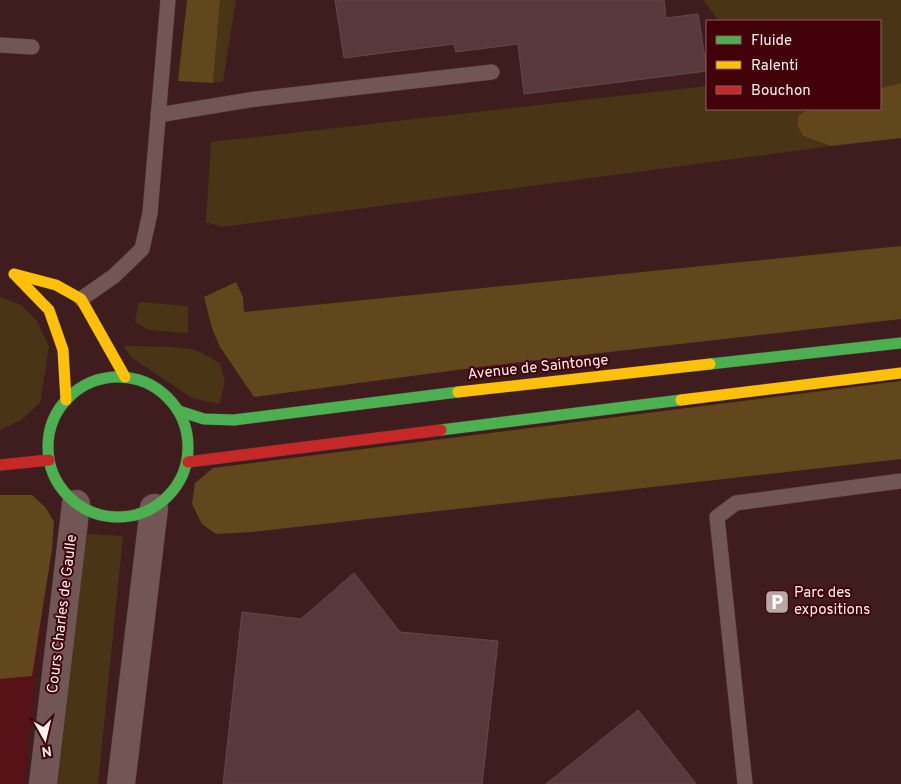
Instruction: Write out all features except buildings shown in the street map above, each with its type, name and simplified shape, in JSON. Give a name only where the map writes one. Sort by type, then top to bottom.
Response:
[{"type":"main road","points":[[1,269],[56,285],[81,299],[125,377]]},
{"type":"main road","points":[[14,274],[49,310],[62,350],[66,400]]},
{"type":"main road","name":"Avenue de Saintonge","points":[[180,411],[204,419],[234,420],[457,392],[901,343]]},
{"type":"main road","points":[[188,462],[901,373]]},
{"type":"main road","points":[[125,377],[141,380],[156,388],[169,398],[180,411],[189,444],[188,462],[181,480],[170,496],[154,508],[135,516],[115,518],[94,514],[76,504],[64,491],[54,477],[49,460],[48,438],[54,418],[66,400],[82,386],[103,378],[125,377]]},
{"type":"main road","points":[[0,465],[49,460]]},
{"type":"street","name":"Cours Charles de Gaulle","points":[[43,784],[76,504]]},
{"type":"street","points":[[121,784],[154,508]]},
{"type":"lane","points":[[81,299],[114,276],[142,249],[150,213],[168,0]]},
{"type":"lane","points":[[0,45],[32,47]]},
{"type":"lane","points":[[158,115],[256,99],[492,72]]},
{"type":"lane","points":[[745,784],[717,517],[736,503],[901,481]]},
{"type":"shaded area","points":[[187,0],[220,0],[213,83],[178,81]]},
{"type":"shaded area","points":[[220,0],[236,0],[223,81],[213,83]]},
{"type":"shaded area","points":[[703,0],[901,0],[901,83],[881,88],[881,20],[718,20]]},
{"type":"shaded area","points":[[901,83],[901,138],[831,146],[803,136],[797,124],[799,115],[807,110],[881,110],[881,88]]},
{"type":"shaded area","points":[[706,86],[706,110],[807,110],[799,115],[797,124],[803,136],[831,146],[222,227],[206,222],[211,142]]},
{"type":"shaded area","points":[[901,246],[901,319],[487,366],[254,397],[220,347],[212,328],[204,297],[236,282],[243,297],[244,312]]},
{"type":"shaded area","points":[[0,297],[21,305],[37,321],[49,347],[40,403],[21,420],[0,430]]},
{"type":"shaded area","points":[[139,302],[188,306],[188,333],[149,330],[135,322]]},
{"type":"shaded area","points":[[124,346],[172,347],[196,350],[220,363],[225,382],[219,404],[192,398],[131,357]]},
{"type":"shaded area","points":[[901,381],[901,459],[252,532],[216,534],[202,524],[192,504],[195,483],[213,468]]},
{"type":"shaded area","points":[[0,495],[32,495],[46,508],[54,522],[52,549],[32,676],[0,679]]},
{"type":"shaded area","points":[[86,534],[123,536],[98,784],[58,784]]},
{"type":"shaded area","points":[[0,537],[44,602],[24,784],[0,784]]},
{"type":"traffic: fast","points":[[710,364],[901,343]]},
{"type":"traffic: fast","points":[[118,377],[132,378],[145,382],[168,397],[183,420],[187,433],[188,447],[187,461],[183,474],[168,497],[145,512],[132,516],[118,517],[104,516],[91,512],[68,497],[53,474],[49,461],[48,447],[49,433],[53,420],[68,397],[91,382],[104,378],[118,377]]},
{"type":"traffic: fast","points":[[179,411],[204,419],[234,420],[458,392]]},
{"type":"traffic: fast","points":[[441,430],[681,400]]},
{"type":"traffic: slow","points":[[14,274],[56,285],[81,299],[125,377]]},
{"type":"traffic: slow","points":[[15,275],[49,310],[63,350],[66,400]]},
{"type":"traffic: slow","points":[[458,392],[710,364]]},
{"type":"traffic: slow","points":[[681,400],[901,373]]},
{"type":"traffic: jam","points":[[188,462],[441,430]]},
{"type":"traffic: jam","points":[[0,465],[49,460]]},
{"type":"place","name":"Parc des expositions","points":[[777,602]]}]
